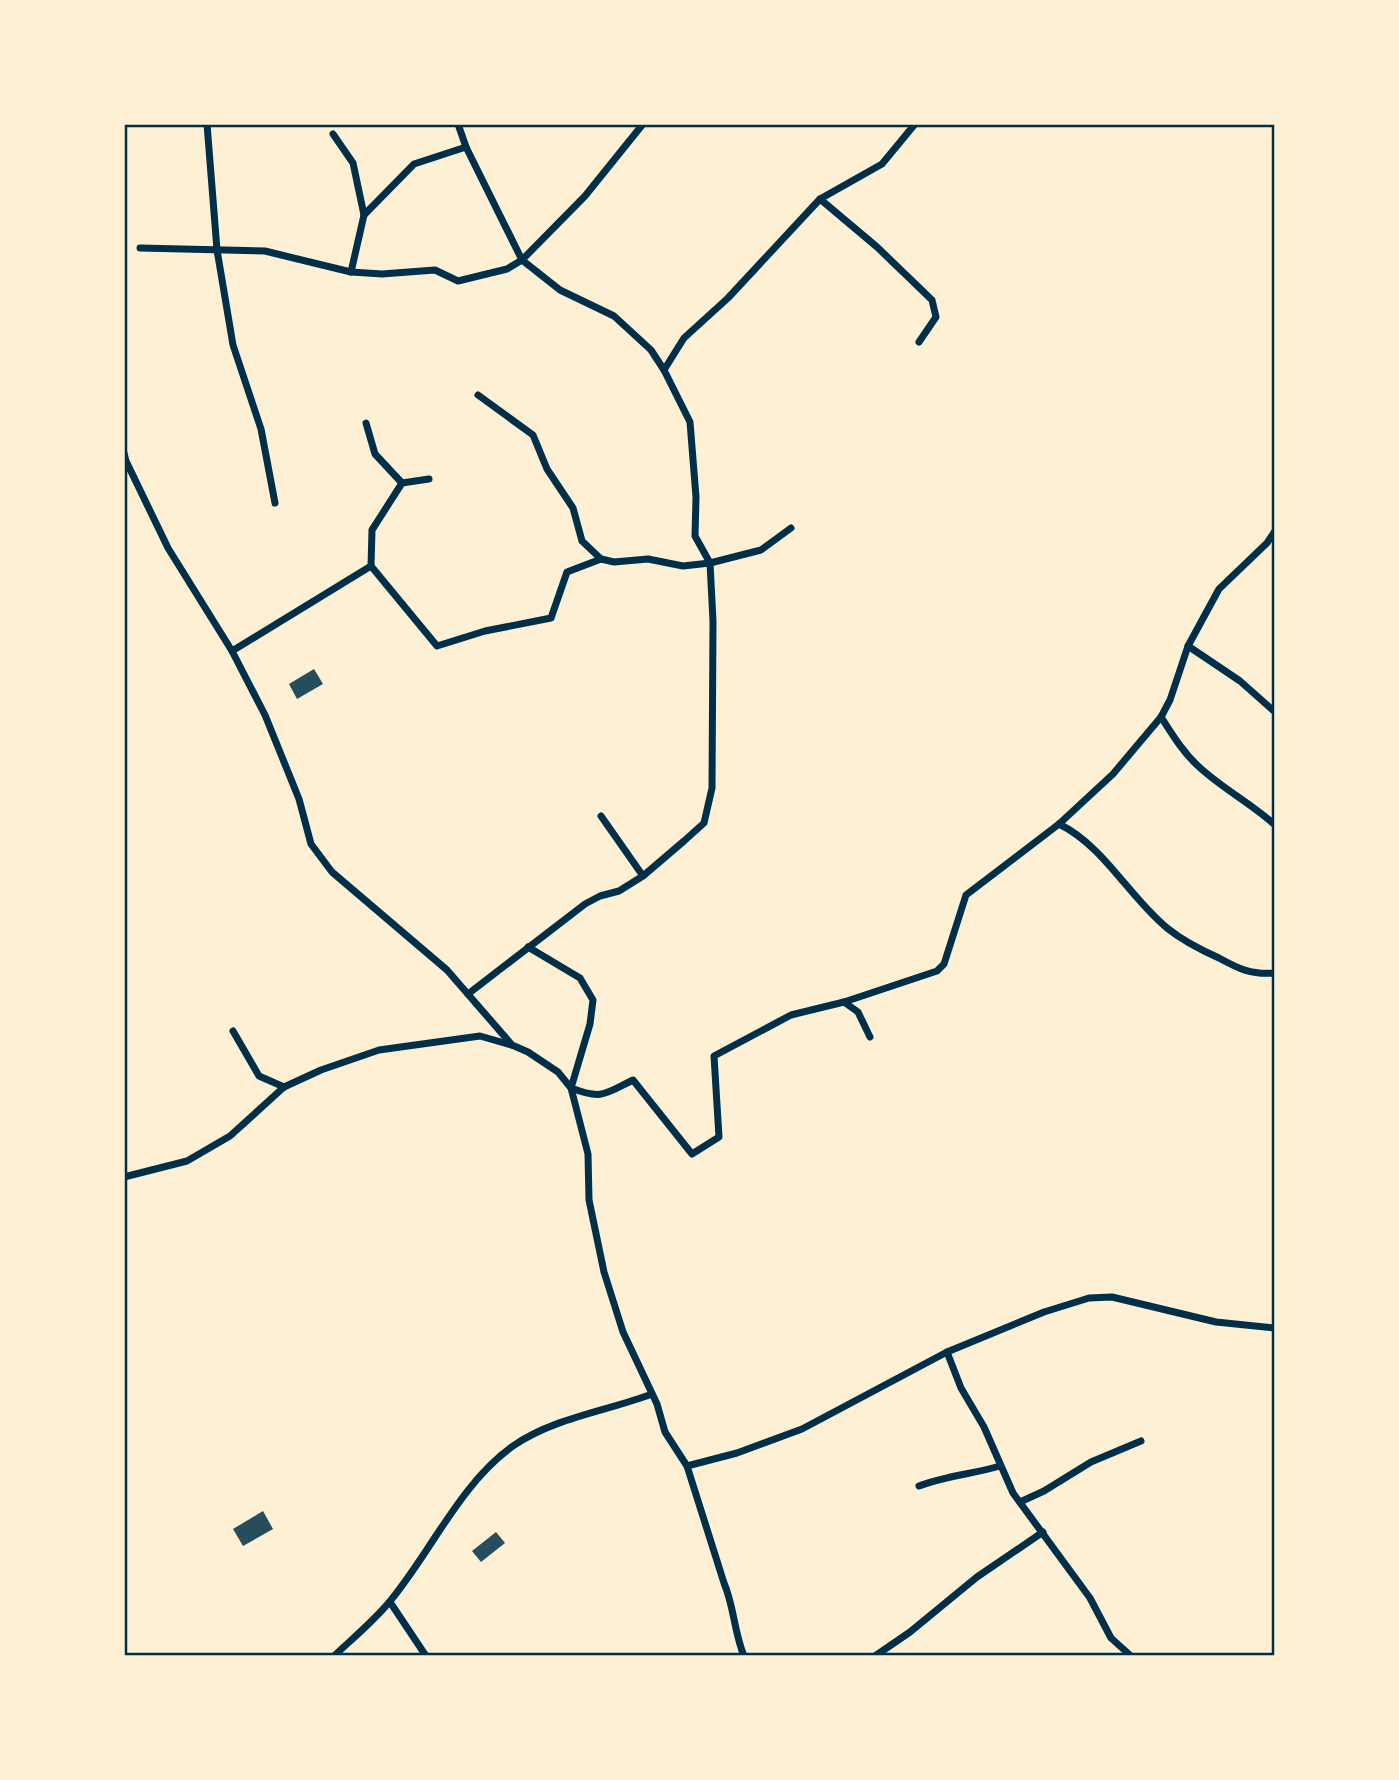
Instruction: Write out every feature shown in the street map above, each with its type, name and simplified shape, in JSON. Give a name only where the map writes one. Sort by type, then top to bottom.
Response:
[{"type":"street","points":[[207,124],[216,250],[233,345],[261,429],[275,503]]},
{"type":"street","points":[[458,124],[466,147],[522,260],[560,290],[614,316],[651,350],[664,370],[690,422],[696,497],[695,536],[710,563],[713,621],[712,788],[704,823],[643,876],[619,891],[600,896],[585,904],[468,993]]},
{"type":"street","points":[[140,248],[265,251],[351,272],[382,274],[435,270],[458,281],[507,269],[522,260],[585,196],[643,124]]},
{"type":"street","points":[[664,370],[684,338],[728,298],[820,199],[882,164],[915,124]]},
{"type":"street","points":[[332,135],[353,163],[364,215],[351,272]]},
{"type":"street","points":[[364,215],[414,164],[466,147]]},
{"type":"street","points":[[820,199],[877,247],[932,300],[936,317],[919,342]]},
{"type":"street","points":[[478,395],[533,435],[547,469],[573,508],[582,541],[601,559],[614,562],[648,559],[683,566],[710,563],[761,550],[791,528]]},
{"type":"street","points":[[366,423],[376,454],[402,483]]},
{"type":"street","points":[[124,453],[168,548],[232,651],[265,715],[299,799],[311,844],[332,872],[447,970],[512,1045]]},
{"type":"street","points":[[429,479],[402,483],[372,530],[371,566],[437,646],[485,631],[551,618],[567,572],[601,559]]},
{"type":"street","points":[[571,1088],[591,1096],[600,1096],[633,1080],[692,1154],[719,1137],[714,1056],[791,1015],[844,1002],[937,971],[944,964],[966,895],[1059,824],[1113,774],[1161,717],[1170,700],[1188,646],[1219,589],[1275,531]]},
{"type":"street","points":[[232,651],[371,566]]},
{"type":"street","points":[[1188,646],[1240,681],[1275,712]]},
{"type":"street","points":[[1161,717],[1180,747],[1198,766],[1275,825]]},
{"type":"street","points":[[601,816],[643,876]]},
{"type":"street","points":[[1059,824],[1076,832],[1147,909],[1189,944],[1247,973],[1275,973]]},
{"type":"street","points":[[528,947],[580,978],[593,1000],[590,1024],[571,1088]]},
{"type":"street","points":[[844,1002],[858,1012],[870,1037]]},
{"type":"street","points":[[233,1031],[259,1076],[284,1087]]},
{"type":"street","points":[[124,1177],[187,1161],[230,1136],[284,1087],[321,1070],[379,1050],[480,1036],[528,1052],[558,1072],[571,1088],[588,1154],[589,1200],[604,1272],[623,1332],[652,1394],[665,1432],[687,1466],[724,1583],[732,1600],[736,1636],[744,1656]]},
{"type":"street","points":[[687,1466],[737,1453],[802,1429],[947,1352],[1044,1312],[1089,1298],[1112,1297],[1216,1322],[1275,1328]]},
{"type":"street","points":[[947,1352],[961,1388],[984,1427],[1013,1493],[1090,1598],[1111,1638],[1131,1656]]},
{"type":"street","points":[[334,1656],[390,1602],[477,1476],[514,1446],[580,1415],[652,1394]]},
{"type":"street","points":[[1020,1502],[1044,1491],[1091,1462],[1141,1441]]},
{"type":"street","points":[[919,1486],[1000,1465]]},
{"type":"street","points":[[875,1656],[910,1632],[977,1577],[1043,1532]]},
{"type":"street","points":[[390,1602],[426,1656]]},
{"type":"building","points":[[314,669],[323,684],[297,699],[289,684]]},
{"type":"building","points":[[263,1511],[273,1529],[243,1546],[233,1529]]},
{"type":"building","points":[[496,1532],[505,1543],[481,1562],[472,1551]]}]
